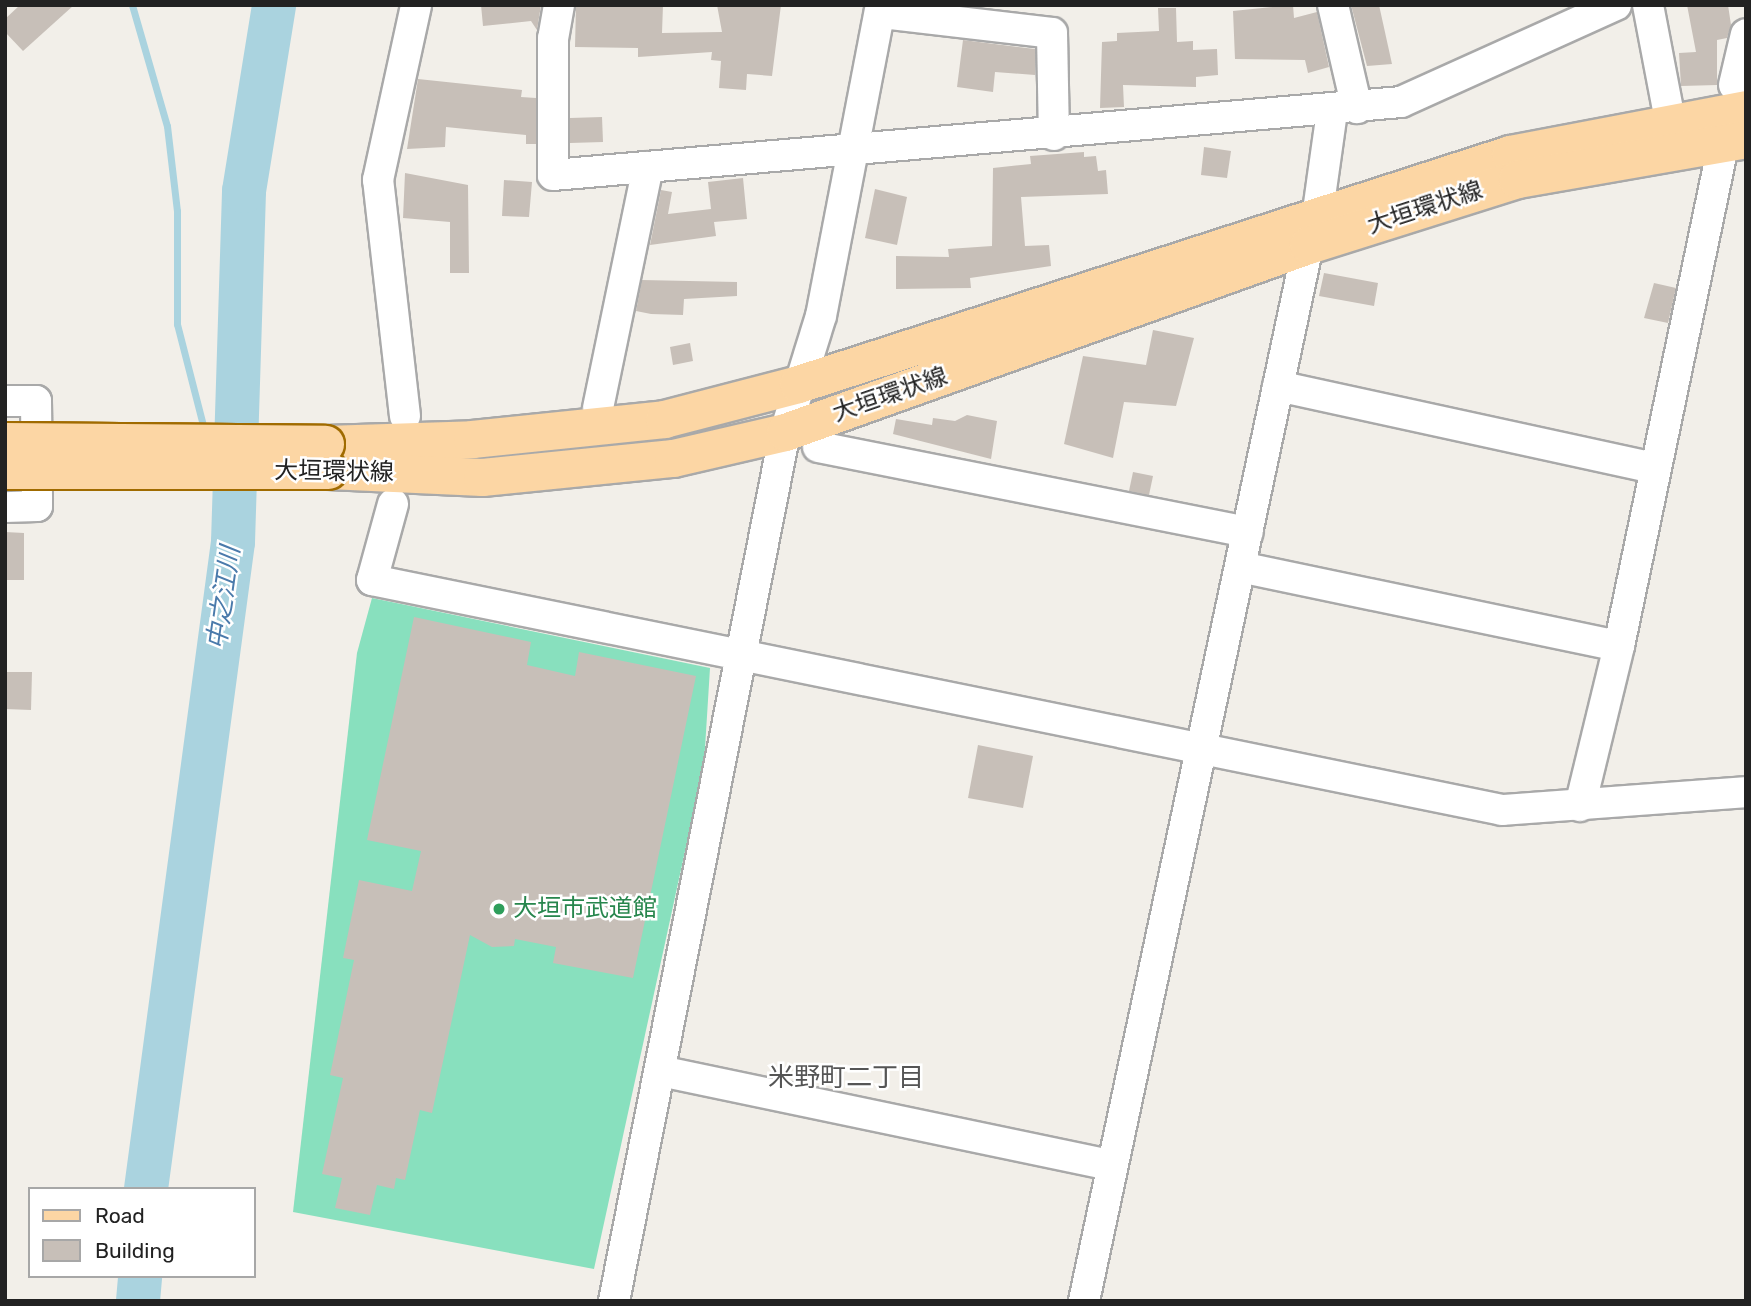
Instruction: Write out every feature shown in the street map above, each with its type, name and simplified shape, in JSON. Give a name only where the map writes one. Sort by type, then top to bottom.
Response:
[{"type":"main road","name":"大垣環状線","points":[[5,441],[327,457],[482,477],[673,458],[785,432],[1510,154],[1670,120],[1738,121]]},
{"type":"main road","name":"大垣環状線","points":[[5,470],[327,457],[664,419],[798,384],[1313,228],[1517,179],[1738,121]]},
{"type":"street","points":[[405,416],[378,180],[416,5]]},
{"type":"street","points":[[559,5],[553,38],[553,174],[856,152],[1401,102],[1616,5]]},
{"type":"street","points":[[1084,1301],[1278,386],[1313,228],[1345,109],[1333,5]]},
{"type":"street","points":[[1648,5],[1670,120]]},
{"type":"street","points":[[614,1301],[745,651],[785,432],[821,316],[856,152],[882,9],[1052,33],[1054,135]]},
{"type":"street","points":[[1584,806],[1619,646],[1653,468],[1738,121],[1746,34]]},
{"type":"street","points":[[598,408],[648,167]]},
{"type":"street","points":[[1278,386],[1653,468]]},
{"type":"street","points":[[5,401],[36,401],[37,506],[5,506]]},
{"type":"street","points":[[818,447],[1248,531]]},
{"type":"street","points":[[393,504],[372,580],[745,651],[1200,744],[1502,810],[1746,792]]},
{"type":"street","points":[[1240,568],[1619,646]]},
{"type":"street","points":[[660,1071],[1111,1165]]},
{"type":"green space","name":"大垣市武道館","points":[[372,598],[710,668],[704,764],[594,1269],[293,1212],[357,653]]},
{"type":"building","points":[[20,5],[74,5],[23,51],[5,32],[5,19]]},
{"type":"building","points":[[481,5],[541,5],[537,30],[531,21],[483,26]]},
{"type":"building","points":[[576,5],[663,5],[662,33],[722,32],[717,5],[781,5],[772,76],[747,74],[746,90],[719,88],[721,61],[711,60],[712,52],[638,57],[638,48],[575,47]]},
{"type":"building","points":[[1293,5],[1294,18],[1317,12],[1329,67],[1308,73],[1305,60],[1235,59],[1233,11]]},
{"type":"building","points":[[1351,5],[1379,5],[1392,64],[1367,66]]},
{"type":"building","points":[[1687,5],[1728,5],[1731,25],[1727,38],[1717,40],[1717,85],[1681,86],[1679,53],[1696,52]]},
{"type":"building","points":[[1158,8],[1176,8],[1177,42],[1193,41],[1193,50],[1217,49],[1218,75],[1196,77],[1196,87],[1123,85],[1124,107],[1100,108],[1102,42],[1117,41],[1117,33],[1159,31]]},
{"type":"building","points":[[963,40],[1035,49],[1035,75],[995,72],[993,92],[957,87]]},
{"type":"building","points":[[418,79],[522,90],[521,97],[536,98],[536,144],[526,144],[526,135],[446,127],[445,147],[407,149]]},
{"type":"building","points":[[602,117],[603,142],[570,143],[570,118]]},
{"type":"building","points":[[1204,147],[1231,151],[1227,178],[1201,175]]},
{"type":"building","points":[[1084,152],[1084,157],[1096,156],[1098,171],[1106,170],[1108,194],[1021,197],[1025,246],[1049,245],[1051,266],[970,278],[971,288],[896,289],[896,256],[949,257],[948,249],[992,246],[993,168],[1031,164],[1030,156]]},
{"type":"building","points":[[405,173],[468,185],[469,273],[450,273],[450,222],[403,218]]},
{"type":"building","points":[[743,178],[747,219],[714,222],[716,236],[650,245],[661,190],[672,192],[668,214],[711,209],[708,182]]},
{"type":"building","points":[[504,180],[532,182],[529,217],[502,216]]},
{"type":"building","points":[[875,189],[907,197],[897,245],[865,238]]},
{"type":"building","points":[[1324,273],[1378,283],[1374,306],[1319,296]]},
{"type":"building","points":[[642,280],[737,282],[737,296],[684,299],[683,315],[651,314],[636,311]]},
{"type":"building","points":[[1654,283],[1676,288],[1668,323],[1644,318]]},
{"type":"building","points":[[1153,330],[1194,338],[1176,406],[1124,402],[1113,458],[1064,444],[1083,356],[1146,365]]},
{"type":"building","points":[[690,343],[693,361],[673,365],[670,347]]},
{"type":"building","points":[[967,415],[997,421],[991,459],[893,434],[896,419],[932,425],[933,418],[955,421]]},
{"type":"building","points":[[1133,472],[1153,476],[1149,495],[1129,491]]},
{"type":"building","points":[[5,532],[24,533],[24,580],[5,580]]},
{"type":"building","points":[[414,617],[531,642],[527,665],[575,676],[579,652],[696,676],[633,978],[553,963],[556,947],[515,939],[514,946],[492,947],[470,935],[432,1113],[420,1110],[405,1180],[396,1178],[394,1189],[377,1185],[370,1215],[335,1208],[342,1178],[322,1174],[343,1078],[330,1075],[354,960],[343,958],[359,880],[412,891],[421,851],[367,840]]},
{"type":"building","points":[[5,672],[32,672],[31,710],[5,709]]},
{"type":"building","points":[[978,745],[1033,756],[1023,808],[968,798]]},
{"type":"waterway","points":[[132,5],[167,126],[177,211],[177,324],[205,433]]},
{"type":"waterway","name":"中之江川","points":[[146,1187],[233,542],[244,191],[274,5]]},
{"type":"waterway","points":[[217,482],[233,542]]},
{"type":"waterway","name":"中之江川","points":[[138,1301],[140,1278]]},
{"type":"place","name":"大垣市武道館","points":[[499,909]]},
{"type":"district","name":"米野町二丁目","points":[[846,1078]]}]
